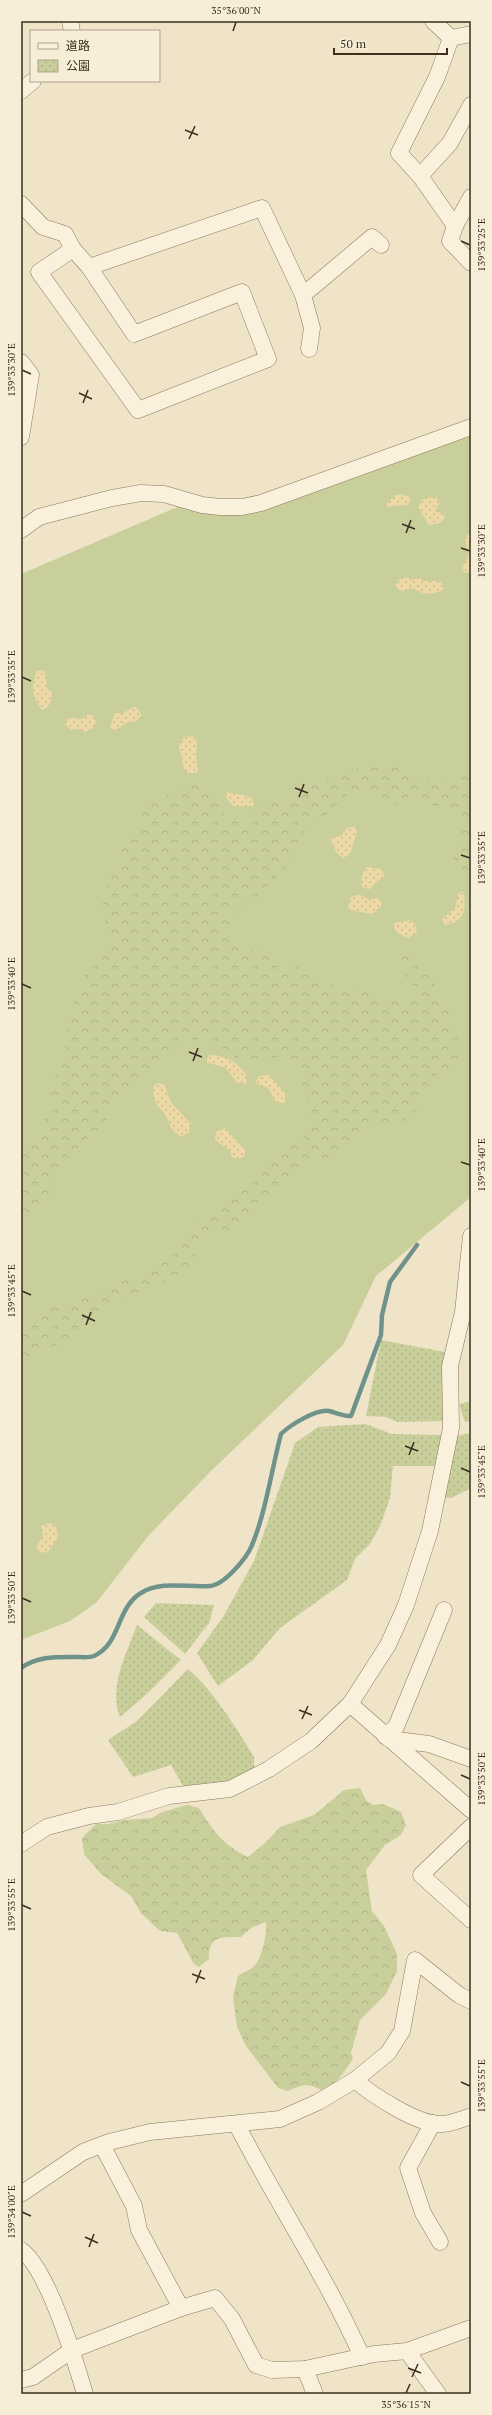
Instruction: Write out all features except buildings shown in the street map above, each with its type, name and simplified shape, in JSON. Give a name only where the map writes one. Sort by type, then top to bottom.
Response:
[{"type":"street","points":[[433,21],[451,38]]},
{"type":"street","points":[[451,38],[471,34]]},
{"type":"street","points":[[451,38],[436,77],[399,153],[420,176],[455,226]]},
{"type":"street","points":[[21,91],[32,82]]},
{"type":"street","points":[[420,176],[450,143],[471,105]]},
{"type":"street","points":[[471,197],[455,226],[450,241],[471,263]]},
{"type":"street","points":[[21,204],[43,227],[65,234],[73,249],[89,266],[134,334],[242,292],[268,358],[138,410],[39,272],[73,249]]},
{"type":"street","points":[[89,266],[262,208],[303,295],[312,328],[309,349]]},
{"type":"street","points":[[303,295],[372,238],[381,245]]},
{"type":"street","points":[[21,362],[31,375],[21,437]]},
{"type":"street","points":[[21,530],[39,517],[112,498],[141,493],[164,494],[202,505],[242,507],[261,503],[471,427]]},
{"type":"street","points":[[21,1844],[47,1827],[89,1816],[118,1812],[169,1796],[230,1789],[270,1769],[311,1741],[350,1704],[388,1645],[406,1604],[430,1531],[451,1428],[450,1366],[463,1312],[471,1236]]},
{"type":"street","points":[[387,1737],[396,1727],[444,1610]]},
{"type":"street","points":[[350,1704],[387,1737],[467,1803]]},
{"type":"street","points":[[387,1737],[429,1744],[471,1759]]},
{"type":"street","points":[[471,1827],[421,1875],[471,1920]]},
{"type":"street","points":[[21,2194],[83,2152],[102,2145],[150,2132],[216,2125],[237,2125],[285,2117],[318,2102],[355,2080],[388,2053],[402,2031],[415,1960],[459,1995],[471,2001]]},
{"type":"street","points":[[355,2080],[383,2100],[434,2123],[442,2124],[471,2116]]},
{"type":"street","points":[[434,2123],[408,2168],[423,2213],[440,2242]]},
{"type":"street","points":[[237,2125],[262,2175],[344,2315],[362,2357]]},
{"type":"street","points":[[102,2145],[134,2206],[139,2230],[181,2308]]},
{"type":"street","points":[[21,2250],[28,2255],[39,2269],[72,2350],[85,2394]]},
{"type":"street","points":[[21,2380],[33,2377],[72,2350],[181,2308],[215,2298],[232,2319],[256,2364],[272,2370],[306,2369],[362,2357],[407,2351],[471,2328]]},
{"type":"street","points":[[407,2351],[438,2394]]},
{"type":"street","points":[[306,2369],[316,2394]]},
{"type":"green space","points":[[471,432],[471,1197],[376,1276],[343,1345],[212,1470],[149,1535],[96,1603],[70,1621],[21,1640],[21,574],[182,505],[238,514]]},
{"type":"green space","points":[[394,762],[407,767],[414,781],[432,778],[449,781],[471,775],[471,874],[452,872],[452,865],[461,830],[462,815],[449,808],[425,803],[412,794],[395,805],[371,790],[350,792],[329,813],[317,818],[301,835],[291,862],[263,890],[261,900],[245,902],[229,916],[230,935],[255,951],[270,950],[278,969],[301,966],[342,991],[362,984],[384,1001],[411,997],[413,984],[396,963],[402,949],[417,953],[440,993],[449,1015],[452,1031],[462,1046],[464,1056],[455,1066],[437,1075],[424,1091],[418,1110],[400,1123],[370,1128],[357,1141],[330,1157],[312,1159],[294,1171],[255,1216],[233,1229],[216,1233],[197,1248],[195,1259],[178,1275],[152,1288],[126,1296],[87,1330],[27,1359],[21,1366],[21,1336],[43,1311],[89,1296],[144,1273],[184,1238],[202,1216],[217,1212],[283,1153],[303,1139],[314,1118],[303,1092],[300,1067],[286,1056],[259,1060],[237,1058],[212,1042],[190,1039],[120,1097],[105,1122],[58,1167],[48,1197],[21,1226],[21,1157],[36,1143],[50,1106],[55,1076],[65,1054],[68,1016],[77,996],[89,986],[83,973],[96,958],[112,949],[102,908],[108,881],[124,865],[121,844],[138,832],[141,811],[172,793],[186,781],[200,781],[218,799],[226,819],[244,818],[256,812],[259,800],[275,799],[292,801],[305,786],[361,767]]},
{"type":"green space","points":[[381,1340],[450,1353],[447,1421],[397,1422],[386,1417],[366,1416]]},
{"type":"green space","points":[[471,1401],[471,1421],[465,1422],[459,1404]]},
{"type":"green space","points":[[365,1424],[392,1434],[443,1435],[436,1466],[393,1466],[390,1498],[380,1526],[370,1544],[355,1559],[347,1580],[280,1628],[253,1660],[218,1686],[197,1653],[223,1617],[254,1561],[295,1443],[318,1427]]},
{"type":"green space","points":[[471,1433],[471,1488],[451,1498],[444,1497],[456,1436]]},
{"type":"green space","points":[[156,1603],[214,1605],[209,1623],[185,1654],[144,1617]]},
{"type":"green space","points":[[137,1625],[181,1660],[148,1693],[120,1717],[117,1706],[117,1682],[124,1658]]},
{"type":"green space","points":[[188,1669],[215,1699],[232,1722],[254,1757],[254,1768],[224,1785],[183,1786],[171,1765],[133,1777],[108,1740],[137,1721]]},
{"type":"green space","points":[[360,1788],[366,1800],[373,1805],[383,1804],[401,1812],[406,1825],[401,1835],[385,1845],[366,1870],[372,1911],[384,1926],[397,1954],[397,1971],[386,1994],[360,2020],[351,2053],[353,2059],[340,2078],[332,2085],[321,2090],[312,2086],[304,2085],[288,2091],[278,2088],[246,2046],[237,2027],[233,1997],[238,1976],[253,1967],[261,1955],[266,1932],[266,1922],[251,1928],[241,1937],[228,1937],[214,1941],[209,1951],[209,1959],[199,1967],[194,1964],[177,1933],[160,1931],[141,1913],[131,1896],[101,1874],[84,1854],[82,1838],[96,1824],[108,1824],[124,1820],[152,1818],[162,1812],[187,1805],[199,1808],[219,1837],[232,1848],[248,1857],[265,1843],[280,1827],[314,1815],[344,1790]]},
{"type":"sand","points":[[400,494],[410,497],[411,500],[407,505],[389,507],[386,505],[395,495]]},
{"type":"sand","points":[[436,497],[440,502],[435,512],[442,513],[445,517],[441,523],[429,525],[418,507],[422,500]]},
{"type":"sand","points":[[467,535],[471,535],[470,573],[464,572],[462,568],[469,554],[465,539]]},
{"type":"sand","points":[[407,577],[411,580],[420,578],[424,581],[441,581],[444,589],[431,594],[411,588],[404,591],[399,590],[395,585],[400,579]]},
{"type":"sand","points":[[43,670],[46,676],[47,689],[52,692],[52,698],[47,707],[42,710],[34,696],[33,681],[37,671]]},
{"type":"sand","points":[[135,706],[142,715],[135,722],[128,722],[114,731],[110,727],[115,713],[124,713]]},
{"type":"sand","points":[[91,713],[96,722],[92,729],[85,732],[79,729],[71,730],[65,724],[69,717],[82,719]]},
{"type":"sand","points":[[193,736],[197,742],[196,756],[198,772],[189,774],[184,769],[179,747],[184,737]]},
{"type":"sand","points":[[226,792],[251,797],[255,806],[233,806],[226,797]]},
{"type":"sand","points":[[348,827],[355,827],[357,832],[350,854],[343,858],[337,853],[330,839],[341,836]]},
{"type":"sand","points":[[367,867],[381,869],[385,877],[377,881],[370,889],[362,887],[361,884],[362,876]]},
{"type":"sand","points":[[463,891],[465,903],[461,917],[457,921],[445,925],[442,919],[455,908],[458,894]]},
{"type":"sand","points":[[358,894],[370,900],[376,898],[381,901],[381,906],[372,914],[350,910],[348,906],[351,897]]},
{"type":"sand","points":[[410,920],[415,924],[417,931],[409,938],[401,935],[395,929],[394,923]]},
{"type":"sand","points":[[209,1055],[220,1056],[236,1063],[247,1077],[246,1084],[236,1082],[226,1068],[206,1062]]},
{"type":"sand","points":[[269,1075],[285,1093],[285,1103],[276,1102],[268,1088],[255,1083],[259,1076]]},
{"type":"sand","points":[[158,1083],[165,1085],[170,1101],[190,1123],[189,1132],[182,1137],[171,1128],[166,1116],[155,1101],[153,1087]]},
{"type":"sand","points":[[225,1128],[245,1150],[245,1155],[240,1159],[232,1157],[229,1150],[215,1140],[216,1132]]},
{"type":"sand","points":[[49,1523],[56,1526],[58,1537],[49,1551],[42,1553],[36,1548],[43,1536],[41,1526]]},
{"type":"waterway","points":[[21,1668],[34,1661],[47,1658],[94,1656],[103,1650],[109,1643],[127,1607],[141,1593],[149,1589],[175,1585],[210,1586],[222,1581],[234,1570],[245,1557],[257,1533],[265,1506],[281,1434],[290,1426],[317,1412],[329,1411],[351,1416],[381,1335],[382,1315],[390,1282],[417,1245]]}]
